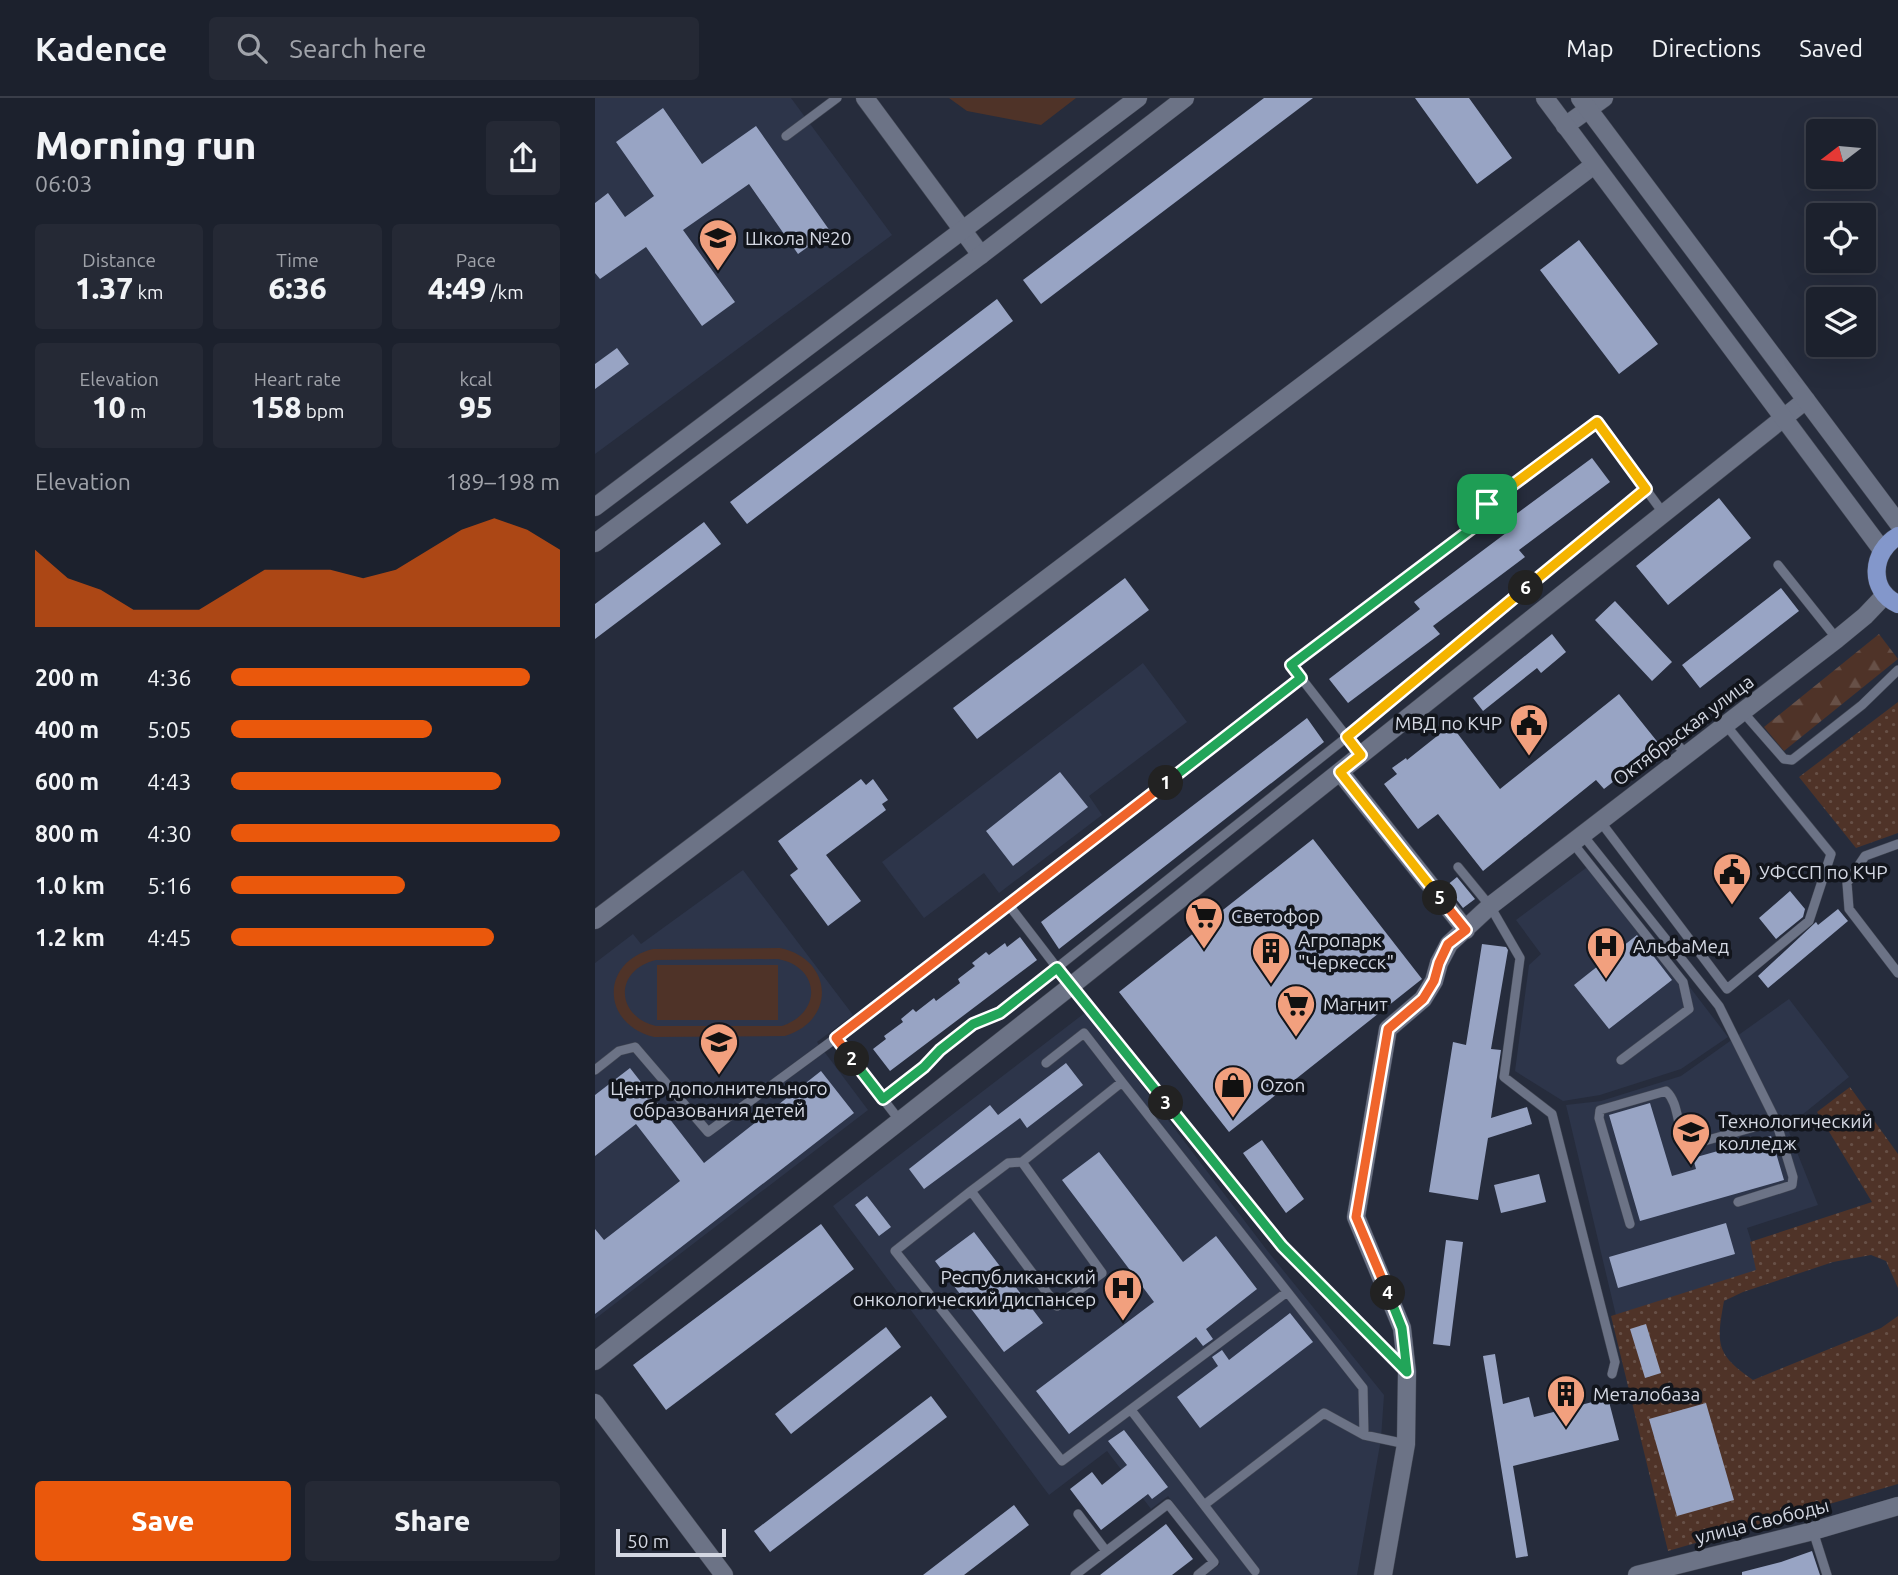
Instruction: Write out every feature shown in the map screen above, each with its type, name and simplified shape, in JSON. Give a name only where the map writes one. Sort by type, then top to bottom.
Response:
[{"type":"main road","points":[[1882,550],[1898,536]]},
{"type":"main road","name":"Октябрьская улица","points":[[1882,550],[1876,569],[1880,587],[1891,599]]},
{"type":"street","points":[[865,98],[981,255]]},
{"type":"street","points":[[595,506],[1138,98]]},
{"type":"street","points":[[595,543],[981,255],[1185,98]]},
{"type":"street","points":[[1545,98],[1882,550]]},
{"type":"street","points":[[1565,126],[1584,104],[1604,98]]},
{"type":"street","points":[[1584,104],[1898,523]]},
{"type":"street","points":[[595,920],[1594,165]]},
{"type":"street","points":[[595,1361],[1071,986],[1806,400]]},
{"type":"street","name":"Октябрьская улица","points":[[1383,1575],[1406,1444],[1407,1372],[1402,1328],[1356,1217],[1388,1029],[1423,999],[1434,981],[1448,944],[1496,901],[1600,820],[1681,748],[1725,724],[1891,599]]},
{"type":"street","points":[[1340,772],[1466,930]]},
{"type":"street","points":[[595,1403],[724,1575]]},
{"type":"street","name":"улица Свободы","points":[[1637,1575],[1692,1568],[1898,1506]]},
{"type":"lane","points":[[786,136],[837,98]]},
{"type":"lane","points":[[1361,755],[1291,665],[1475,526],[1487,504],[1597,422],[1664,514]]},
{"type":"lane","points":[[883,1099],[973,1024],[1000,1013],[1347,737],[1646,489]]},
{"type":"lane","points":[[1778,565],[1837,639]]},
{"type":"lane","points":[[1742,711],[1784,759],[1792,760],[1862,705],[1898,670]]},
{"type":"lane","points":[[595,1070],[619,1051],[635,1046],[708,1132],[836,1038],[1301,678]]},
{"type":"lane","points":[[1600,820],[1727,989],[1809,921],[1831,855],[1725,724]]},
{"type":"lane","points":[[1577,838],[1682,982],[1689,1009],[1622,1060]]},
{"type":"lane","points":[[1577,838],[1719,1006],[1776,1121],[1793,1177],[1792,1185],[1738,1202]]},
{"type":"lane","points":[[1898,844],[1865,856],[1847,883],[1849,909],[1898,973]]},
{"type":"lane","points":[[1458,867],[1496,901],[1520,958],[1504,1077],[1552,1114],[1615,1362],[1612,1374]]},
{"type":"lane","points":[[1008,904],[1071,986],[1282,1246],[1407,1372]]},
{"type":"lane","points":[[1046,1063],[1084,1033],[1363,1388],[1364,1435]]},
{"type":"lane","points":[[836,1038],[899,1121]]},
{"type":"lane","points":[[1122,1082],[1022,1161],[1008,1163],[895,1251],[1062,1461],[1287,1292]]},
{"type":"lane","points":[[1630,1224],[1599,1118],[1600,1110],[1666,1091],[1672,1097],[1684,1138],[1691,1145],[1776,1121]]},
{"type":"lane","points":[[971,1191],[1057,1306],[1102,1273],[1022,1161]]},
{"type":"lane","points":[[1131,1410],[1255,1571]]},
{"type":"lane","points":[[1203,1505],[1324,1413],[1364,1435],[1406,1444]]},
{"type":"lane","points":[[1075,1575],[1168,1504],[1213,1562],[1198,1575]]},
{"type":"lane","points":[[1078,1514],[1106,1551]]},
{"type":"lane","points":[[1813,1531],[1828,1575]]},
{"type":"shaded area","name":"Школа №20","points":[[595,98],[791,98],[892,235],[595,454]]},
{"type":"shaded area","points":[[1143,663],[1187,722],[1089,796],[1102,815],[999,893],[984,873],[924,918],[882,862]]},
{"type":"shaded area","name":"АльфаМед","points":[[1594,862],[1728,1037],[1681,1069],[1600,1095],[1563,1101],[1515,1071],[1529,965],[1541,954],[1516,920]]},
{"type":"shaded area","name":"Центр дополнительного образования детей","points":[[743,870],[853,1015],[817,1042],[868,1110],[595,1319],[595,963],[633,934],[641,944]]},
{"type":"shaded area","name":"Технологический колледж","points":[[1789,999],[1849,1077],[1787,1127],[1818,1205],[1747,1228],[1763,1277],[1618,1324],[1566,1105],[1601,1101],[1681,1076]]},
{"type":"shaded area","name":"Республиканский онкологический диспансер","points":[[1086,1012],[1266,1249],[1384,1395],[1381,1439],[1357,1575],[1206,1575],[1220,1564],[1168,1496],[1151,1509],[1107,1451],[1049,1495],[833,1206]]},
{"type":"green space","points":[[949,98],[1076,98],[1041,125],[967,111]]},
{"type":"green space","points":[[1879,634],[1898,659],[1784,751],[1764,727]]},
{"type":"green space","points":[[1898,702],[1898,833],[1856,848],[1799,777]]},
{"type":"green space","points":[[780,948],[798,954],[819,976],[822,990],[820,1004],[814,1017],[802,1028],[785,1036],[654,1037],[637,1030],[624,1020],[616,1007],[614,993],[616,979],[623,966],[636,956],[653,949]],"holes":[[[778,959],[792,964],[809,980],[810,1001],[805,1011],[782,1026],[656,1026],[643,1021],[633,1013],[627,1003],[625,993],[633,973],[642,965],[656,960]]]},
{"type":"green space","points":[[657,965],[778,965],[778,1020],[657,1020]]},
{"type":"green space","points":[[1850,1087],[1898,1154],[1898,1288],[1886,1261],[1871,1255],[1833,1262],[1724,1301],[1720,1338],[1725,1355],[1753,1380],[1881,1328],[1898,1316],[1898,1484],[1668,1551],[1611,1316],[1756,1270],[1750,1242],[1872,1202],[1817,1112]]},
{"type":"building","points":[[1264,98],[1313,98],[1041,304],[1023,280]]},
{"type":"building","points":[[1415,98],[1469,98],[1512,158],[1477,184]]},
{"type":"building","points":[[663,108],[702,164],[756,126],[830,231],[798,254],[749,184],[683,230],[735,302],[702,326],[646,247],[600,279],[595,273],[595,203],[608,193],[625,217],[654,196],[616,142]]},
{"type":"building","points":[[1579,240],[1658,344],[1619,374],[1540,270]]},
{"type":"building","points":[[997,299],[1013,321],[747,524],[730,502]]},
{"type":"building","points":[[617,348],[629,364],[595,389],[595,364]]},
{"type":"building","points":[[1592,458],[1610,482],[1519,550],[1525,557],[1433,626],[1440,634],[1348,703],[1329,679],[1420,609],[1414,602],[1506,533],[1500,526]]},
{"type":"building","points":[[1719,498],[1751,538],[1668,605],[1636,566]]},
{"type":"building","points":[[704,522],[721,544],[595,639],[595,604]]},
{"type":"building","points":[[1125,578],[1149,610],[977,739],[953,708]]},
{"type":"building","points":[[1781,588],[1799,611],[1700,688],[1682,665]]},
{"type":"building","points":[[1615,601],[1672,662],[1652,681],[1595,620]]},
{"type":"building","points":[[1552,634],[1566,652],[1541,673],[1537,668],[1483,711],[1473,698]]},
{"type":"building","points":[[1619,694],[1660,745],[1604,789],[1596,780],[1483,871],[1438,814],[1418,829],[1384,784],[1397,774],[1392,768],[1406,758],[1407,760],[1451,725],[1500,789]]},
{"type":"building","points":[[1307,718],[1324,742],[1059,949],[1041,922]]},
{"type":"building","points":[[1060,772],[1088,807],[1013,866],[986,831]]},
{"type":"building","points":[[861,779],[866,785],[873,779],[888,800],[882,804],[886,810],[826,855],[861,901],[828,926],[790,875],[798,869],[778,841]]},
{"type":"building","name":"Агропарк \"Черкесск\"","points":[[1313,839],[1422,979],[1229,1132],[1119,992]]},
{"type":"building","points":[[1457,877],[1475,899],[1463,908],[1446,886]]},
{"type":"building","points":[[1790,891],[1805,909],[1803,917],[1776,939],[1759,918]]},
{"type":"building","points":[[1838,909],[1848,921],[1768,988],[1758,976],[1816,922],[1818,925]]},
{"type":"building","points":[[1637,935],[1672,980],[1609,1029],[1574,985]]},
{"type":"building","points":[[1020,937],[1037,960],[890,1071],[873,1049],[886,1039],[884,1036],[903,1022],[901,1019],[913,1009],[916,1012],[934,998],[936,1001],[960,983],[958,979],[975,966],[972,963],[986,952],[989,955],[1005,943],[1007,947]]},
{"type":"building","points":[[1482,944],[1506,947],[1508,950],[1491,1049],[1501,1050],[1491,1118],[1527,1107],[1532,1124],[1488,1138],[1478,1200],[1429,1192],[1453,1042],[1466,1045]]},
{"type":"building","points":[[1066,1063],[1083,1085],[1027,1128],[1020,1118],[924,1189],[909,1169],[990,1105],[998,1115]]},
{"type":"building","points":[[630,1068],[704,1163],[821,1071],[854,1113],[595,1314],[595,1229],[604,1240],[680,1181],[636,1124],[595,1156],[595,1095]]},
{"type":"building","points":[[1650,1103],[1672,1176],[1696,1169],[1693,1158],[1771,1136],[1784,1180],[1640,1221],[1609,1115]]},
{"type":"building","points":[[1262,1140],[1304,1199],[1286,1213],[1243,1153]]},
{"type":"building","name":"Республиканский онкологический диспансер","points":[[1099,1152],[1183,1262],[1216,1236],[1257,1289],[1206,1329],[1213,1339],[1203,1346],[1196,1337],[1069,1434],[1036,1391],[1154,1302],[1062,1180]]},
{"type":"building","points":[[1539,1174],[1546,1202],[1501,1213],[1494,1185]]},
{"type":"building","points":[[867,1196],[891,1227],[879,1236],[855,1205]]},
{"type":"building","points":[[1726,1223],[1735,1254],[1618,1288],[1609,1257]]},
{"type":"building","points":[[821,1224],[854,1269],[666,1410],[633,1365]]},
{"type":"building","points":[[974,1232],[1043,1323],[1004,1352],[935,1261]]},
{"type":"building","points":[[1446,1240],[1463,1242],[1450,1346],[1433,1344]]},
{"type":"building","points":[[1290,1313],[1313,1342],[1200,1428],[1177,1397],[1218,1366],[1212,1357],[1222,1350],[1229,1360]]},
{"type":"building","points":[[1646,1324],[1661,1373],[1645,1378],[1630,1329]]},
{"type":"building","points":[[886,1327],[901,1347],[791,1434],[775,1414]]},
{"type":"building","name":"Металобаза","points":[[1495,1354],[1503,1404],[1529,1397],[1534,1417],[1608,1398],[1619,1440],[1513,1466],[1528,1556],[1516,1558],[1483,1356]]},
{"type":"building","points":[[931,1396],[947,1417],[770,1552],[754,1531]]},
{"type":"building","points":[[1706,1403],[1734,1500],[1677,1516],[1649,1419]]},
{"type":"building","points":[[1124,1430],[1168,1487],[1152,1499],[1148,1494],[1101,1530],[1070,1489],[1092,1472],[1102,1485],[1127,1465],[1108,1441]]},
{"type":"building","points":[[1014,1505],[1029,1525],[964,1575],[923,1575]]},
{"type":"building","points":[[1166,1524],[1193,1559],[1172,1575],[1100,1575]]},
{"type":"building","points":[[1812,1551],[1820,1575],[1742,1575],[1742,1572]]},
{"type":"place","name":"Школа №20","points":[[718,272]]},
{"type":"place","name":"МВД по КЧР","points":[[1529,757]]},
{"type":"place","name":"УФССП по КЧР","points":[[1732,906]]},
{"type":"place","name":"Светофор","points":[[1204,950]]},
{"type":"place","name":"АльфаМед","points":[[1606,980]]},
{"type":"place","name":"Агропарк \"Черкесск\"","points":[[1271,985]]},
{"type":"place","name":"Магнит","points":[[1296,1038]]},
{"type":"place","name":"Центр дополнительного образования детей","points":[[719,1076]]},
{"type":"place","name":"Ozon","points":[[1233,1119]]},
{"type":"place","name":"Технологический колледж","points":[[1691,1166]]},
{"type":"place","name":"Республиканский онкологический диспансер","points":[[1123,1322]]},
{"type":"place","name":"Металобаза","points":[[1566,1428]]},
{"type":"route","points":[[1597,422],[1646,489],[1347,737],[1361,755],[1340,772],[1466,930],[1448,944],[1434,981],[1423,999],[1388,1029],[1356,1217],[1402,1328],[1407,1372],[1282,1246],[1057,968],[1000,1013],[973,1024],[883,1099],[836,1038],[1301,678],[1291,665],[1475,526],[1487,504],[1597,422]]}]
